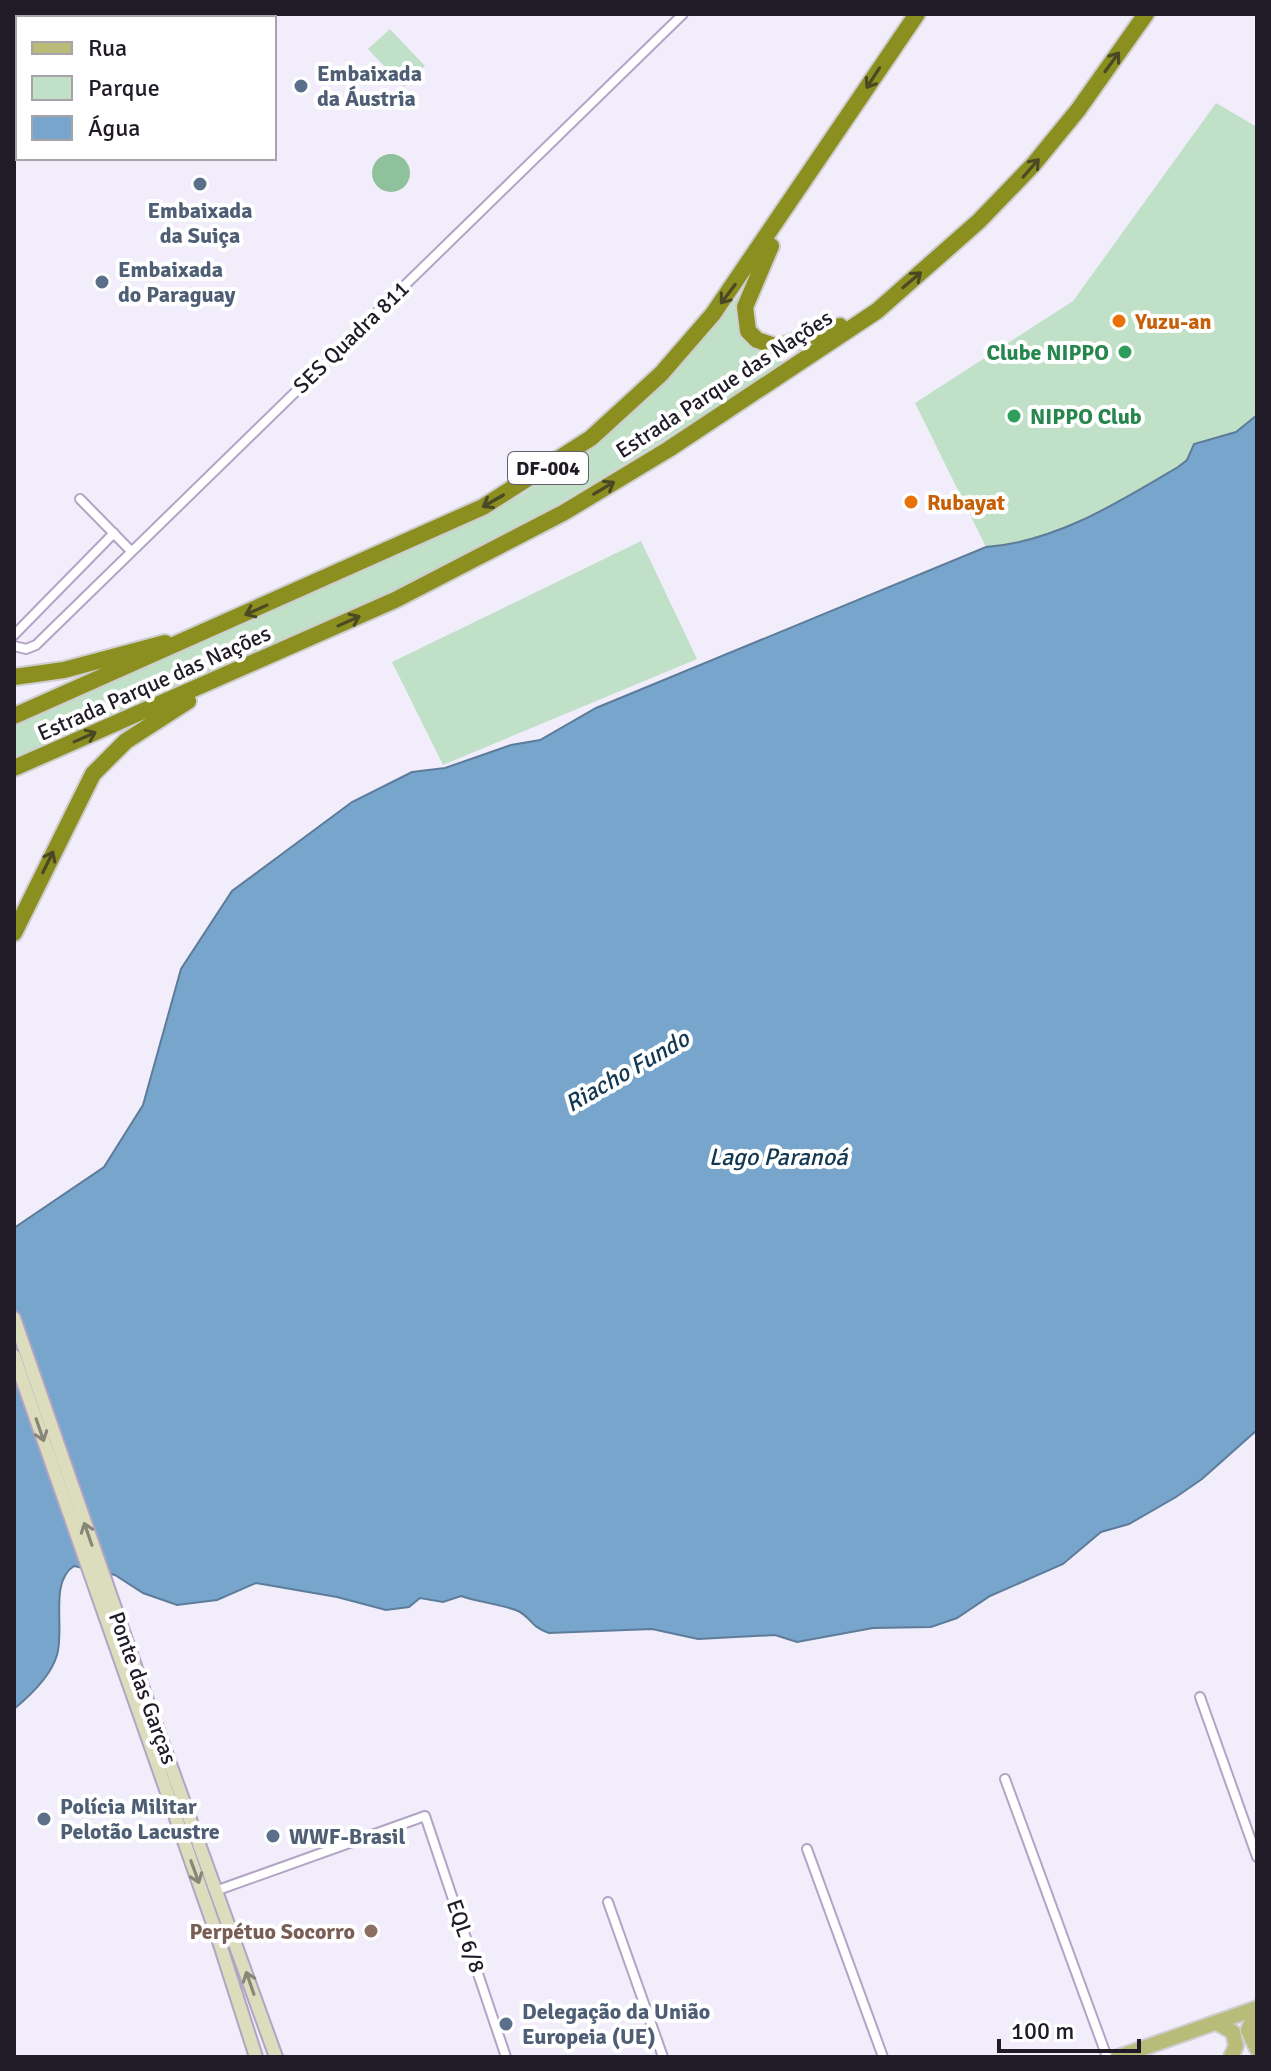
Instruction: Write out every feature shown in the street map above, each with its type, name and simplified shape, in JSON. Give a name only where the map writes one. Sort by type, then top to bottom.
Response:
[{"type":"highway","name":"Estrada Parque das Nações","points":[[14,768],[395,600],[563,513],[669,449],[877,311],[1000,202],[1078,110],[1146,14]]},
{"type":"highway","name":"Estrada Parque das Nações","points":[[14,716],[483,507],[591,438],[661,374],[713,314],[786,212],[912,18]]},
{"type":"highway","points":[[786,212],[745,307],[744,320],[757,340],[778,347],[794,345],[877,311]]},
{"type":"highway","points":[[14,677],[64,670],[155,644],[194,638]]},
{"type":"highway","points":[[14,933],[81,794],[105,758],[151,724],[242,669]]},
{"type":"main road","name":"Ponte das Garças","points":[[14,1318],[256,2057]]},
{"type":"main road","name":"Ponte das Garças","points":[[14,1356],[218,1890],[276,2057]]},
{"type":"main road","points":[[1118,2057],[1257,2010]]},
{"type":"main road","points":[[1257,2010],[1248,2030],[1257,2049]]},
{"type":"main road","points":[[1217,2023],[1233,2032],[1236,2046],[1231,2057]]},
{"type":"street","name":"SES Quadra 811","points":[[14,646],[26,649],[36,645],[683,14]]},
{"type":"street","points":[[80,499],[131,551]]},
{"type":"street","points":[[14,635],[114,533]]},
{"type":"street","points":[[1200,1697],[1257,1857]]},
{"type":"street","points":[[1005,1779],[1107,2057]]},
{"type":"street","name":"EQL 6/8","points":[[218,1890],[425,1816],[506,2057]]},
{"type":"street","points":[[807,1849],[883,2057]]},
{"type":"street","points":[[608,1902],[663,2057]]},
{"type":"green space","points":[[390,29],[425,66],[404,87],[368,49]]},
{"type":"green space","name":"Clube NIPPO","points":[[1216,103],[1257,127],[1257,415],[1236,432],[1194,444],[1187,460],[1178,467],[1086,518],[1037,537],[986,547],[915,403],[1073,301]]},
{"type":"green space","points":[[391,154],[404,160],[410,173],[404,186],[391,192],[378,186],[372,173],[378,160]]},
{"type":"green space","points":[[754,277],[746,337],[783,362],[730,398],[567,499],[399,590],[261,655],[14,762],[14,726],[452,531],[523,494],[596,443],[680,366]]},
{"type":"green space","points":[[641,541],[697,659],[443,765],[392,662]]},
{"type":"water","name":"Lago Paranoá","points":[[1257,415],[1257,1430],[1202,1479],[1176,1497],[1129,1524],[1101,1532],[1063,1564],[990,1596],[957,1618],[931,1627],[873,1628],[797,1642],[775,1635],[698,1639],[652,1629],[549,1633],[518,1611],[461,1596],[443,1602],[420,1598],[409,1607],[386,1610],[337,1597],[256,1583],[217,1600],[177,1605],[143,1593],[115,1575],[74,1566],[66,1573],[62,1583],[59,1644],[54,1663],[40,1685],[14,1709],[14,1228],[104,1167],[143,1105],[181,969],[232,891],[352,802],[412,772],[445,768],[511,745],[540,740],[596,708],[986,547],[1012,544],[1062,529],[1178,467],[1187,460],[1194,444],[1236,432]]},
{"type":"place","name":"Embaixada da Áustria","points":[[301,86]]},
{"type":"place","name":"Embaixada da Suiça","points":[[200,184]]},
{"type":"place","name":"Embaixada do Paraguay","points":[[102,282]]},
{"type":"place","name":"Yuzu-an","points":[[1119,321]]},
{"type":"place","name":"Clube NIPPO","points":[[1125,352]]},
{"type":"place","name":"NIPPO Club","points":[[1014,416]]},
{"type":"place","name":"Rubayat","points":[[911,502]]},
{"type":"place","name":"Polícia Militar Pelotão Lacustre","points":[[44,1819]]},
{"type":"place","name":"WWF-Brasil","points":[[273,1836]]},
{"type":"place","name":"Perpétuo Socorro","points":[[371,1931]]},
{"type":"place","name":"Delegação da União Europeia (UE)","points":[[506,2024]]},
{"type":"water label","name":"Riacho Fundo","points":[[627,1071]]}]
